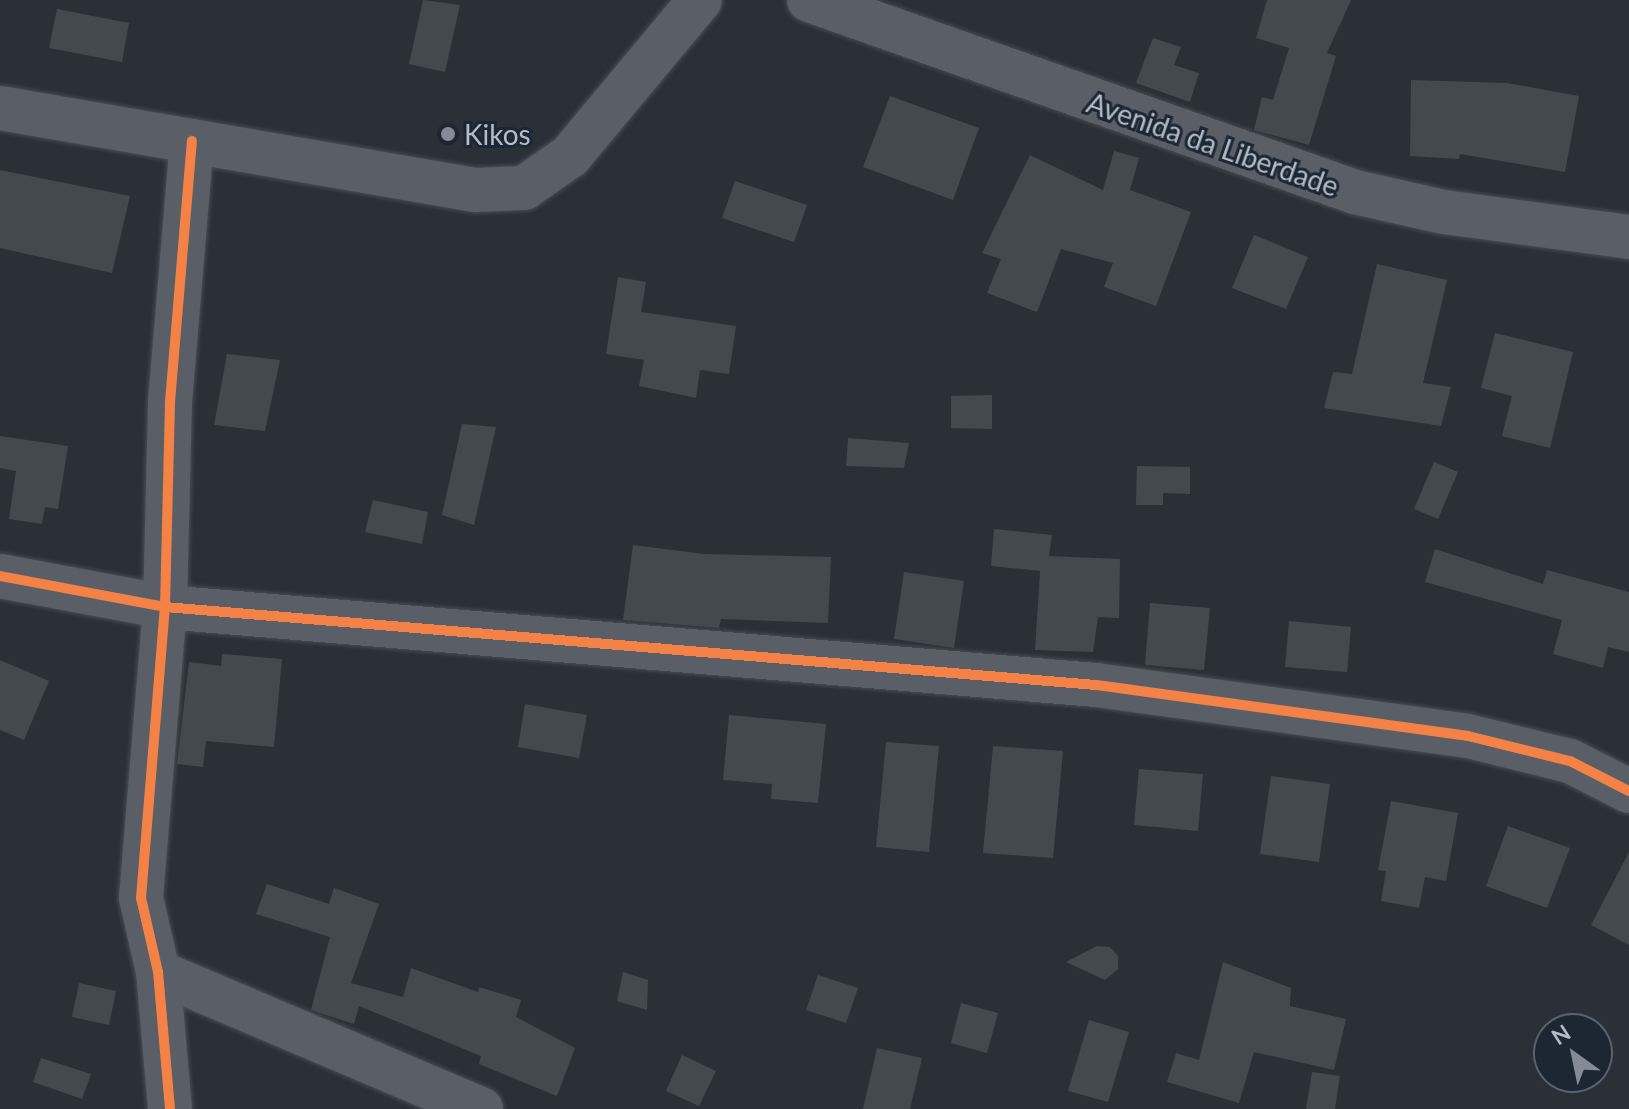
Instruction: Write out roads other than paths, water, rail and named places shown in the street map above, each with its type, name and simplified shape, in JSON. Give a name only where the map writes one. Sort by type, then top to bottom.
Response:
[{"type":"street","points":[[0,108],[475,190],[524,188],[570,156],[700,0]]},
{"type":"street","name":"Avenida da Liberdade","points":[[809,0],[1355,192],[1444,212],[1629,237]]},
{"type":"street","points":[[170,1109],[158,972],[141,898],[165,607],[169,417],[192,141]]},
{"type":"street","points":[[0,576],[165,607],[1096,685],[1468,736],[1570,761],[1629,791]]},
{"type":"street","points":[[158,972],[481,1109]]},
{"type":"place","name":"Kikos","points":[[448,134]]}]
